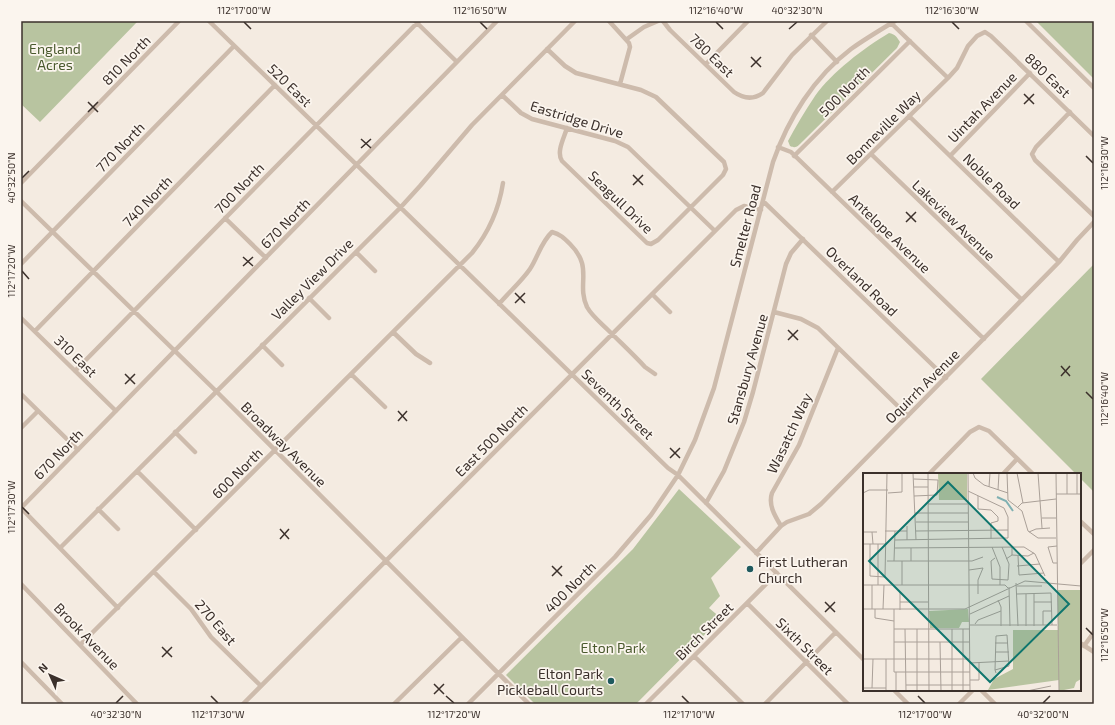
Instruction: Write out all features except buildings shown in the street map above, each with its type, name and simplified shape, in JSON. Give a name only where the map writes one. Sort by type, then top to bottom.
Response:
[{"type":"street","name":"810 North","points":[[21,183],[179,21]]},
{"type":"street","name":"520 East","points":[[209,21],[357,165]]},
{"type":"street","name":"670 North","points":[[21,508],[497,21]]},
{"type":"street","name":"Valley View Drive","points":[[60,548],[400,208],[472,125],[575,21]]},
{"type":"street","points":[[609,21],[630,43],[620,84]]},
{"type":"street","points":[[627,39],[644,27],[658,21]]},
{"type":"street","name":"780 East","points":[[663,21],[670,30],[734,92],[742,97],[750,99],[763,93],[784,64],[811,35]]},
{"type":"street","points":[[706,64],[748,21]]},
{"type":"street","points":[[827,21],[811,35],[836,62]]},
{"type":"street","points":[[1026,21],[1094,88]]},
{"type":"street","points":[[417,22],[457,62]]},
{"type":"street","name":"700 North","points":[[75,371],[417,22]]},
{"type":"street","points":[[893,22],[948,78]]},
{"type":"street","name":"Smelter Road","points":[[678,475],[695,440],[714,388],[778,147],[793,117],[806,97],[836,62],[849,50],[893,22]]},
{"type":"street","name":"880 East","points":[[985,32],[1030,73],[1094,136]]},
{"type":"street","name":"Bonneville Way","points":[[832,192],[948,78],[957,68],[968,46],[978,36],[985,32]]},
{"type":"street","name":"500 North","points":[[794,156],[910,41]]},
{"type":"street","name":"770 North","points":[[21,264],[234,46]]},
{"type":"street","points":[[547,49],[572,71],[645,91],[659,99],[724,162],[726,169],[723,175],[690,208]]},
{"type":"street","name":"Uintah Avenue","points":[[950,156],[1030,73]]},
{"type":"street","name":"740 North","points":[[35,331],[275,85]]},
{"type":"street","name":"Eastridge Drive","points":[[502,95],[528,118],[614,141],[628,147],[715,231]]},
{"type":"street","points":[[1070,112],[1036,147],[1032,154],[1035,160],[1094,216]]},
{"type":"street","name":"Noble Road","points":[[909,116],[1059,262]]},
{"type":"street","name":"Seagull Drive","points":[[567,128],[560,153],[562,161],[647,243],[651,244],[658,240],[690,208]]},
{"type":"street","name":"Antelope Avenue","points":[[778,147],[791,152],[984,339]]},
{"type":"street","name":"Lakeview Avenue","points":[[871,154],[1022,300]]},
{"type":"street","name":"Seventh Street","points":[[357,165],[668,468],[678,475],[863,659]]},
{"type":"street","name":"600 North","points":[[80,645],[460,266],[478,246],[491,224],[498,209],[503,183]]},
{"type":"street","name":"Overland Road","points":[[763,201],[946,378]]},
{"type":"street","name":"Broadway Avenue","points":[[21,202],[216,391],[529,704]]},
{"type":"street","name":"East 500 North","points":[[243,704],[740,207],[744,206],[761,210]]},
{"type":"street","points":[[225,218],[266,258]]},
{"type":"street","name":"Oquirrh Avenue","points":[[756,552],[781,526],[816,509],[1059,262],[1094,222]]},
{"type":"street","points":[[499,304],[530,269],[545,240],[552,232],[562,236],[580,256],[584,270],[584,292],[587,306],[592,314],[645,367],[655,374]]},
{"type":"street","name":"Stansbury Avenue","points":[[706,503],[724,471],[744,422],[788,260],[803,239]]},
{"type":"street","points":[[356,252],[375,271]]},
{"type":"street","points":[[652,294],[670,312]]},
{"type":"street","points":[[309,298],[328,318]]},
{"type":"street","points":[[774,312],[801,319],[818,328],[908,416]]},
{"type":"street","name":"310 East","points":[[21,318],[116,411]]},
{"type":"street","points":[[393,332],[416,354],[430,363]]},
{"type":"street","points":[[262,345],[282,365]]},
{"type":"street","name":"Wasatch Way","points":[[781,526],[772,507],[772,493],[799,445],[838,348]]},
{"type":"street","points":[[351,374],[386,407]]},
{"type":"street","points":[[21,394],[78,450]]},
{"type":"street","points":[[21,428],[38,411]]},
{"type":"street","points":[[930,473],[970,432],[979,427],[989,431],[1032,473]]},
{"type":"street","points":[[175,432],[195,452]]},
{"type":"street","points":[[1004,473],[1018,459]]},
{"type":"street","points":[[137,471],[196,530]]},
{"type":"street","name":"400 North","points":[[468,704],[628,544],[651,515],[678,475]]},
{"type":"street","points":[[21,508],[118,608]]},
{"type":"street","points":[[98,509],[118,529]]},
{"type":"street","points":[[1081,522],[1094,534]]},
{"type":"street","points":[[1081,563],[1094,550]]},
{"type":"street","name":"270 East","points":[[154,572],[191,609],[211,637],[261,686]]},
{"type":"street","name":"Birch Street","points":[[646,704],[777,573]]},
{"type":"street","name":"Brook Avenue","points":[[21,584],[137,704]]},
{"type":"street","name":"Sixth Street","points":[[747,603],[848,704]]},
{"type":"street","points":[[764,704],[836,632]]},
{"type":"street","points":[[1094,632],[1082,645],[1094,652]]},
{"type":"street","points":[[394,704],[462,637]]},
{"type":"street","points":[[694,656],[743,704]]},
{"type":"street","points":[[21,662],[62,704]]},
{"type":"street","points":[[895,691],[908,704]]},
{"type":"street","points":[[959,704],[972,691]]},
{"type":"street","points":[[982,691],[995,704]]},
{"type":"green space","name":"England Acres","points":[[21,21],[138,21],[40,122],[21,104]]},
{"type":"green space","points":[[1036,21],[1094,21],[1094,79]]},
{"type":"green space","points":[[889,33],[896,36],[900,42],[897,48],[800,144],[795,147],[790,146],[788,141],[791,135],[822,87],[839,69]]},
{"type":"green space","points":[[1094,264],[1094,492],[1081,479],[1081,473],[1075,473],[981,379]]},
{"type":"green space","name":"Elton Park","points":[[679,489],[741,547],[711,578],[720,596],[709,608],[721,618],[636,704],[535,704],[506,675],[633,549]]},
{"type":"place","name":"First Lutheran Church","points":[[750,569]]},
{"type":"place","name":"Elton Park Pickleball Courts","points":[[611,681]]}]
